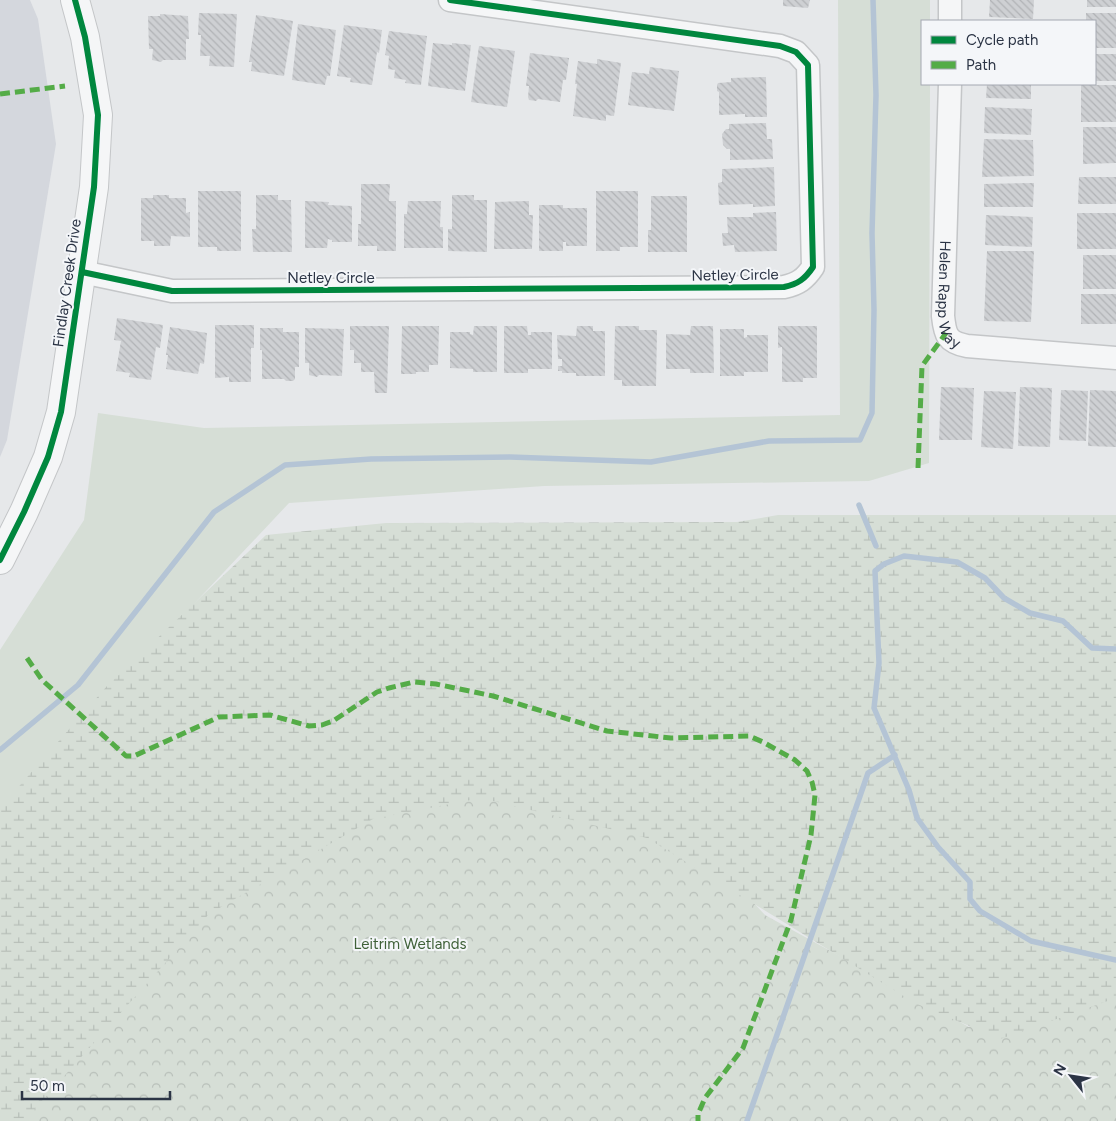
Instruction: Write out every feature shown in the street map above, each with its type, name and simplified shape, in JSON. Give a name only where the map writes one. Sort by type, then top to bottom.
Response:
[{"type":"street","name":"Findlay Creek Drive","points":[[0,560],[48,457],[61,412],[94,187],[98,115],[85,38],[75,0]]},
{"type":"street","name":"Netley Circle","points":[[82,272],[172,291],[784,287],[796,285],[806,278],[813,268],[808,65],[796,52],[780,46],[450,0]]},
{"type":"street","points":[[950,0],[950,20]]},
{"type":"street","name":"Helen Rapp Way","points":[[950,85],[943,316],[946,334],[951,340],[967,346],[1116,358]]},
{"type":"shaded area","points":[[0,0],[30,0],[38,19],[56,144],[7,440],[0,457]]},
{"type":"green space","points":[[838,0],[930,0],[930,20],[921,20],[921,85],[930,85],[929,463],[869,481],[544,486],[289,503],[0,810],[0,650],[84,520],[98,413],[204,428],[840,415]]},
{"type":"green space","points":[[778,515],[1116,515],[1116,998],[1000,1039],[915,1003],[647,838],[481,798],[373,819],[209,914],[33,1111],[32,1121],[0,1121],[0,808],[107,686],[266,535],[386,523],[737,522]]},
{"type":"green space","name":"Leitrim Wetlands","points":[[382,763],[708,853],[765,915],[969,1027],[1116,907],[1116,1121],[0,1121],[0,1079]]},
{"type":"building","points":[[783,0],[810,0],[808,8],[783,6]]},
{"type":"building","points":[[990,0],[1034,0],[1033,19],[989,17]]},
{"type":"building","points":[[1087,0],[1116,0],[1116,7],[1087,7]]},
{"type":"building","points":[[199,13],[237,14],[234,67],[209,66],[210,56],[200,56],[201,35],[198,35]]},
{"type":"building","points":[[1086,13],[1116,13],[1116,48],[1096,48],[1096,20],[1086,20]]},
{"type":"building","points":[[160,14],[188,16],[189,39],[186,39],[186,60],[163,60],[161,62],[152,60],[153,49],[149,49],[148,16],[160,16]]},
{"type":"building","points":[[256,15],[293,21],[284,76],[251,71],[252,62],[249,62]]},
{"type":"building","points":[[298,24],[336,30],[330,76],[327,76],[325,85],[292,80]]},
{"type":"building","points":[[344,25],[382,30],[372,85],[350,82],[351,78],[337,76]]},
{"type":"building","points":[[389,31],[427,36],[421,85],[405,83],[406,80],[394,78],[395,70],[388,69],[389,56],[385,55]]},
{"type":"building","points":[[433,43],[471,45],[465,91],[428,86]]},
{"type":"building","points":[[479,46],[515,51],[507,107],[471,102]]},
{"type":"building","points":[[530,53],[569,58],[560,102],[538,99],[536,101],[529,100],[529,86],[526,86]]},
{"type":"building","points":[[1096,54],[1116,54],[1116,81],[1096,81]]},
{"type":"building","points":[[597,59],[621,63],[614,116],[606,115],[606,121],[573,116],[578,61],[597,64]]},
{"type":"building","points":[[650,67],[679,71],[674,111],[628,105],[632,72],[649,74]]},
{"type":"building","points":[[766,77],[767,117],[745,117],[745,114],[719,115],[718,83],[731,82],[731,78]]},
{"type":"building","points":[[987,85],[1031,85],[1031,99],[986,98]]},
{"type":"building","points":[[1081,85],[1116,85],[1116,122],[1081,122]]},
{"type":"building","points":[[985,107],[1032,109],[1031,135],[984,133]]},
{"type":"building","points":[[766,123],[767,139],[772,139],[773,159],[730,160],[730,149],[723,145],[722,134],[726,129],[729,129],[729,124]]},
{"type":"building","points":[[1083,127],[1116,127],[1116,163],[1083,164]]},
{"type":"building","points":[[984,139],[1033,140],[1034,176],[982,177]]},
{"type":"building","points":[[774,167],[775,206],[753,207],[753,204],[719,205],[718,183],[722,182],[722,169]]},
{"type":"building","points":[[1079,177],[1116,177],[1116,204],[1078,204]]},
{"type":"building","points":[[1034,183],[1033,207],[984,207],[984,184]]},
{"type":"building","points":[[361,184],[390,184],[389,201],[396,201],[396,251],[377,251],[377,246],[358,246],[358,224],[361,224]]},
{"type":"building","points":[[198,191],[241,191],[241,251],[217,251],[217,247],[198,247]]},
{"type":"building","points":[[596,191],[638,191],[638,247],[620,247],[620,251],[596,251]]},
{"type":"building","points":[[153,195],[169,195],[169,198],[186,198],[186,213],[190,212],[190,237],[171,236],[170,246],[154,246],[154,241],[141,241],[141,198],[153,198]]},
{"type":"building","points":[[256,195],[278,195],[278,200],[291,200],[292,252],[253,252],[252,229],[256,229]]},
{"type":"building","points":[[452,195],[474,195],[474,200],[487,200],[487,252],[448,251],[448,229],[452,229]]},
{"type":"building","points":[[651,196],[687,196],[687,252],[648,252],[648,230],[651,230]]},
{"type":"building","points":[[305,201],[329,202],[328,205],[352,206],[352,242],[332,242],[332,240],[328,239],[327,248],[305,248]]},
{"type":"building","points":[[408,201],[441,201],[440,227],[443,227],[443,248],[404,248],[404,214],[407,214]]},
{"type":"building","points":[[529,201],[529,215],[533,215],[532,249],[494,249],[495,202]]},
{"type":"building","points":[[539,205],[587,208],[587,246],[566,246],[566,242],[563,242],[563,251],[539,251]]},
{"type":"building","points":[[776,212],[777,251],[735,252],[734,245],[723,246],[722,233],[728,233],[727,217],[753,217],[753,213]]},
{"type":"building","points":[[1077,213],[1116,213],[1116,249],[1077,249]]},
{"type":"building","points":[[986,215],[1033,217],[1032,247],[985,245]]},
{"type":"building","points":[[987,251],[1034,251],[1031,322],[984,321]]},
{"type":"building","points":[[1083,255],[1116,255],[1116,289],[1083,289]]},
{"type":"building","points":[[1081,294],[1116,294],[1116,324],[1081,324]]},
{"type":"building","points":[[117,318],[163,325],[160,348],[156,347],[151,380],[129,377],[130,373],[116,371],[121,341],[114,340]]},
{"type":"building","points":[[215,325],[254,325],[254,348],[251,348],[251,382],[229,382],[229,377],[215,378]]},
{"type":"building","points":[[350,326],[389,326],[387,393],[375,393],[374,372],[361,372],[361,363],[354,363],[354,350],[350,350]]},
{"type":"building","points":[[402,326],[439,326],[438,365],[429,365],[429,372],[401,374]]},
{"type":"building","points":[[474,326],[497,326],[497,372],[473,372],[473,369],[450,368],[450,332],[470,332],[473,335]]},
{"type":"building","points":[[504,326],[527,326],[528,335],[531,335],[531,332],[552,332],[552,369],[528,369],[528,373],[504,373]]},
{"type":"building","points":[[577,326],[593,326],[593,331],[605,331],[605,376],[576,376],[576,373],[562,373],[562,371],[558,371],[558,366],[562,366],[562,359],[558,359],[557,335],[576,336]]},
{"type":"building","points":[[615,326],[639,326],[639,330],[657,330],[656,386],[622,386],[622,380],[614,380]]},
{"type":"building","points":[[691,326],[713,326],[714,373],[690,373],[690,369],[666,369],[666,334],[690,335]]},
{"type":"building","points":[[778,326],[817,326],[817,378],[803,378],[803,382],[782,382],[782,347],[778,348]]},
{"type":"building","points":[[170,327],[207,333],[204,364],[200,363],[198,374],[166,369]]},
{"type":"building","points":[[260,328],[283,328],[283,332],[299,332],[299,367],[295,367],[295,379],[293,381],[262,379]]},
{"type":"building","points":[[305,328],[344,329],[342,376],[319,375],[317,377],[309,375],[309,363],[305,363]]},
{"type":"building","points":[[720,329],[744,329],[744,338],[747,335],[768,335],[768,372],[744,372],[744,376],[720,376]]},
{"type":"building","points":[[941,387],[974,388],[972,440],[939,440]]},
{"type":"building","points":[[1020,387],[1052,388],[1050,447],[1018,446]]},
{"type":"building","points":[[1061,390],[1088,391],[1086,441],[1059,440]]},
{"type":"building","points":[[1090,390],[1116,391],[1116,447],[1088,446]]},
{"type":"building","points":[[984,391],[1016,392],[1013,449],[981,447]]},
{"type":"waterway","points":[[0,750],[78,685],[214,512],[285,465],[371,459],[510,457],[651,462],[769,441],[860,440],[872,413],[874,310],[872,233],[876,95],[873,0]]},
{"type":"waterway","points":[[859,505],[876,546]]},
{"type":"waterway","points":[[1116,649],[1092,648],[1063,621],[1030,613],[1004,598],[985,578],[957,562],[904,556],[884,564],[875,571],[879,663],[874,708],[909,790],[917,818],[938,847],[970,882],[970,899],[980,911],[1031,941],[1116,960]]},
{"type":"waterway","points":[[747,1121],[868,773],[895,755]]},
{"type":"marked path","points":[[0,94],[65,86]]},
{"type":"marked path","points":[[918,468],[922,366],[946,333]]},
{"type":"marked path","points":[[27,658],[42,680],[126,756],[134,756],[219,717],[270,715],[309,726],[322,725],[333,721],[377,692],[414,682],[436,684],[493,696],[607,731],[671,738],[749,736],[795,760],[807,771],[815,795],[811,835],[791,920],[743,1048],[705,1098],[698,1114],[698,1121]]},
{"type":"cycle path","points":[[0,560],[48,457],[61,412],[94,187],[98,115],[85,37],[75,0]]},
{"type":"cycle path","points":[[82,272],[172,291],[784,287],[804,278],[813,267],[808,65],[796,52],[780,46],[450,0]]}]
